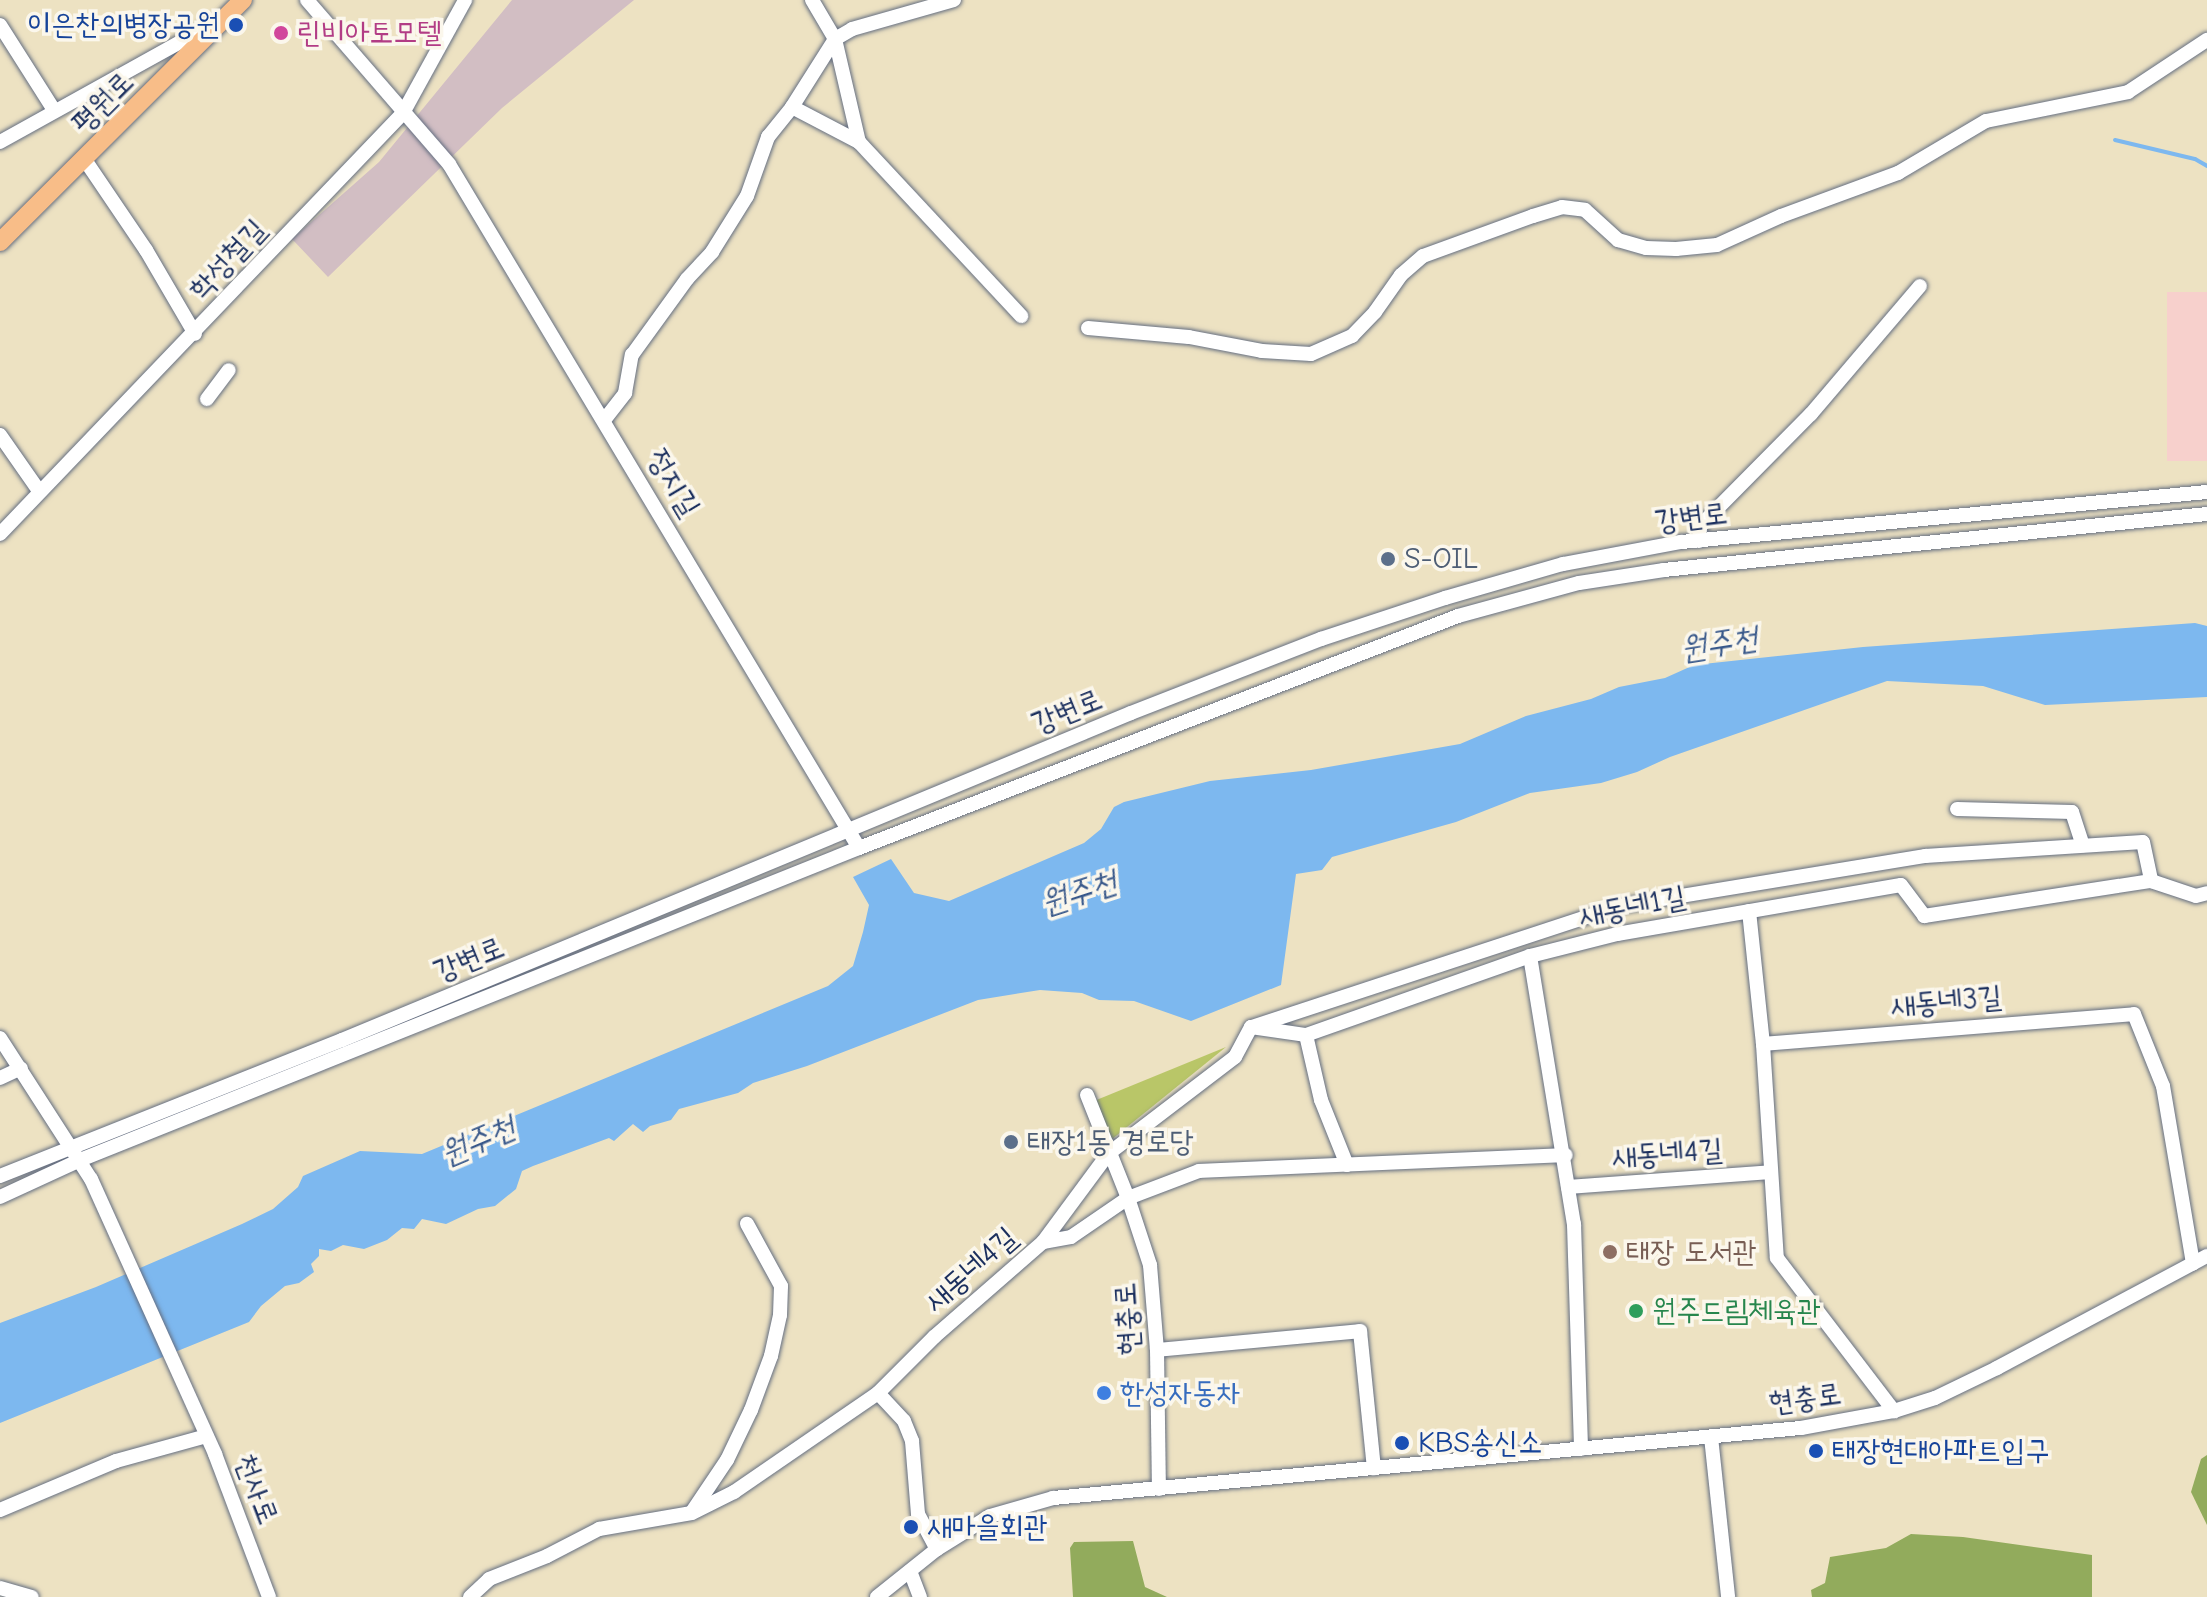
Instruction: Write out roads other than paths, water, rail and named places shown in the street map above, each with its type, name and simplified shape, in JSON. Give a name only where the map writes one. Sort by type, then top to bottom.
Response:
[{"type":"main road","name":"평원로","points":[[0,242],[243,0]]},
{"type":"street","name":"정지길","points":[[307,0],[449,164],[605,419],[859,848]]},
{"type":"street","name":"학성철길","points":[[0,534],[195,334],[403,113],[465,0]]},
{"type":"street","points":[[812,0],[835,39],[859,142]]},
{"type":"street","points":[[605,419],[625,393],[632,355],[687,279],[712,252],[747,196],[768,137],[792,107],[835,39],[863,26],[954,0]]},
{"type":"street","points":[[0,142],[226,17]]},
{"type":"street","points":[[0,25],[54,110]]},
{"type":"street","points":[[1088,328],[1189,337],[1262,351],[1311,354],[1352,336],[1375,312],[1401,275],[1423,256],[1533,216],[1562,207],[1585,210],[1618,240],[1646,248],[1717,245],[1781,216],[1898,173],[1986,121],[2128,92],[2207,40]]},
{"type":"street","points":[[792,107],[859,142],[1021,316]]},
{"type":"street","points":[[85,160],[146,250],[195,334]]},
{"type":"street","points":[[1699,541],[1700,526],[1811,414],[1920,286]]},
{"type":"street","points":[[207,399],[229,370]]},
{"type":"street","points":[[0,435],[39,491]]},
{"type":"street","name":"강변로","points":[[0,1176],[71,1145],[342,1040],[1321,639],[1445,598],[1563,564],[1699,541],[2207,492]]},
{"type":"street","name":"강변로","points":[[0,1197],[80,1160],[859,848],[1458,616],[1579,583],[1664,570],[2207,514]]},
{"type":"street","points":[[1957,809],[2072,812],[2083,845]]},
{"type":"street","points":[[1043,1242],[1108,1154],[1235,1057],[1251,1027],[1620,906],[1925,856],[2143,842],[2151,881]]},
{"type":"street","name":"새동네1길","points":[[1251,1027],[1306,1035],[1530,956],[1617,934],[1901,885],[1924,916],[2151,881],[2196,896],[2207,893]]},
{"type":"street","points":[[1749,911],[1763,1044],[1777,1258],[1894,1411]]},
{"type":"street","points":[[1530,956],[1566,1155],[1574,1224],[1581,1449]]},
{"type":"street","name":"새동네3길","points":[[1763,1044],[2134,1014],[2163,1086],[2200,1260]]},
{"type":"street","points":[[1306,1035],[1321,1100],[1347,1165]]},
{"type":"street","points":[[0,1038],[80,1160]]},
{"type":"street","points":[[0,1078],[21,1068]]},
{"type":"street","name":"현충로","points":[[1087,1095],[1128,1198],[1150,1265],[1157,1350],[1159,1489]]},
{"type":"street","name":"새동네4길","points":[[470,1597],[489,1579],[547,1556],[599,1529],[692,1513],[734,1492],[878,1393],[934,1337],[1043,1242],[1071,1237],[1128,1198],[1199,1171],[1566,1155]]},
{"type":"street","name":"천사로","points":[[80,1160],[207,1436],[269,1597]]},
{"type":"street","name":"새동네4길","points":[[1568,1187],[1770,1172]]},
{"type":"street","points":[[692,1513],[727,1460],[751,1410],[771,1356],[780,1315],[781,1286],[747,1224]]},
{"type":"street","name":"현충로","points":[[877,1597],[937,1549],[990,1516],[1053,1498],[1801,1428],[1894,1411],[1935,1398],[1997,1368],[2200,1260]]},
{"type":"street","points":[[1157,1350],[1360,1331],[1374,1468]]},
{"type":"street","points":[[878,1393],[904,1421],[912,1441],[918,1514],[937,1549]]},
{"type":"street","points":[[0,1510],[116,1461],[207,1436]]},
{"type":"street","points":[[1711,1437],[1728,1597]]},
{"type":"street","points":[[910,1571],[920,1597]]},
{"type":"street","points":[[0,1588],[32,1597]]},
{"type":"water","name":"원주천","points":[[2195,623],[2207,626],[2207,697],[2045,705],[1983,686],[1887,681],[1670,757],[1637,772],[1601,783],[1530,793],[1456,822],[1332,857],[1322,870],[1296,874],[1281,985],[1191,1021],[1134,1001],[1099,1000],[1082,993],[1040,990],[978,1000],[807,1066],[753,1083],[738,1093],[679,1109],[671,1120],[650,1126],[643,1132],[633,1124],[614,1141],[609,1138],[533,1166],[522,1171],[516,1189],[495,1206],[478,1209],[446,1224],[422,1219],[414,1229],[402,1228],[387,1240],[364,1249],[343,1245],[331,1251],[319,1249],[319,1256],[311,1264],[314,1272],[299,1283],[285,1286],[261,1306],[249,1322],[0,1423],[0,1323],[96,1287],[242,1224],[273,1209],[298,1187],[303,1176],[360,1151],[422,1154],[828,986],[853,966],[863,932],[869,905],[853,877],[891,859],[914,893],[949,901],[1084,843],[1101,829],[1114,807],[1124,802],[1210,781],[1311,770],[1460,744],[1526,716],[1591,699],[1619,687],[1665,678],[1694,665],[1863,647]]},
{"type":"waterway","points":[[2115,140],[2195,159],[2207,166]]},
{"type":"place","name":"이은찬의병장공원","points":[[236,25]]},
{"type":"place","name":"린비아토모텔","points":[[281,33]]},
{"type":"place","name":"S-OIL","points":[[1388,559]]},
{"type":"place","name":"태장1동 경로당","points":[[1011,1142]]},
{"type":"place","name":"태장 도서관","points":[[1610,1252]]},
{"type":"place","name":"원주드림체육관","points":[[1636,1311]]},
{"type":"place","name":"한성자동차","points":[[1104,1393]]},
{"type":"place","name":"KBS송신소","points":[[1402,1443]]},
{"type":"place","name":"태장현대아파트입구","points":[[1816,1451]]},
{"type":"place","name":"새마을회관","points":[[911,1527]]}]
